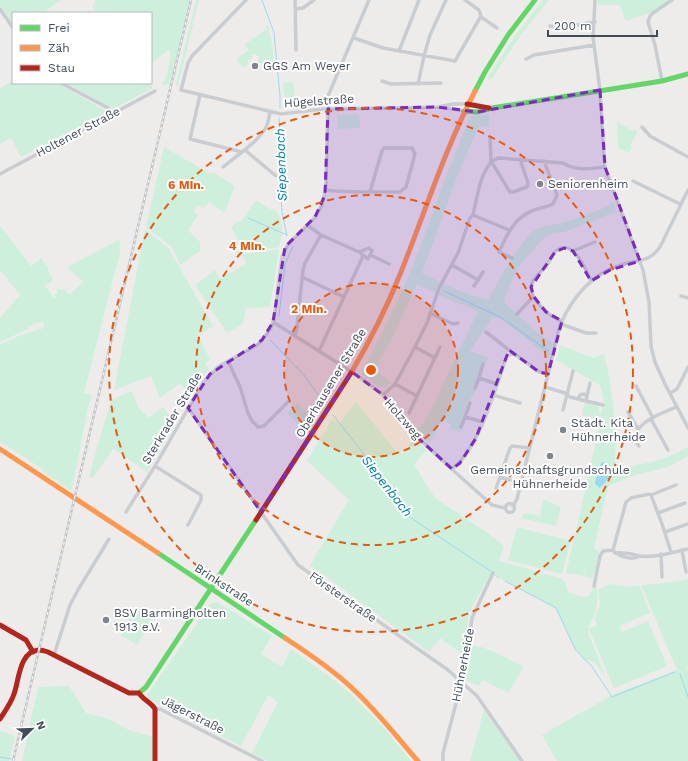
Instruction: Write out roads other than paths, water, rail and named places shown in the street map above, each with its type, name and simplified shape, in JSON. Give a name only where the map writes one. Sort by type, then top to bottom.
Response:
[{"type":"main road","name":"Oberhausener Straße","points":[[139,693],[146,687],[352,372],[382,314],[396,282],[419,228],[449,145],[467,104],[495,54],[535,0]]},
{"type":"main road","name":"Hügelstraße","points":[[464,111],[477,112],[492,108],[662,81],[688,74]]},
{"type":"main road","name":"Hügelstraße","points":[[467,104],[492,108]]},
{"type":"main road","name":"Brinkstraße","points":[[0,448],[310,654],[350,687],[372,708],[418,761]]},
{"type":"main road","points":[[0,625],[26,640],[33,652]]},
{"type":"main road","points":[[0,719],[14,694],[24,661],[27,656],[33,652],[46,651],[54,655]]},
{"type":"main road","name":"Jägerstraße","points":[[54,655],[129,693],[139,693],[142,699],[152,704],[155,709]]},
{"type":"main road","points":[[155,709],[155,761]]},
{"type":"street","name":"Hügelstraße","points":[[246,0],[192,56],[188,63],[181,90],[281,114],[328,109],[467,104]]},
{"type":"street","points":[[295,0],[296,50]]},
{"type":"street","points":[[296,9],[303,8],[314,0]]},
{"type":"street","name":"Sterkrader Straße","points":[[126,512],[204,380],[219,366],[262,340],[271,328],[282,257],[288,244],[307,225],[322,205],[325,190],[328,96],[369,0]]},
{"type":"street","points":[[399,51],[419,0]]},
{"type":"street","points":[[418,84],[430,35],[446,0]]},
{"type":"street","points":[[354,38],[383,48],[455,61],[482,16],[479,10],[465,0]]},
{"type":"street","points":[[595,0],[593,37],[600,90],[605,167],[643,270],[649,302],[652,346],[655,362],[676,407],[688,428]]},
{"type":"street","points":[[662,81],[655,45],[648,22],[653,13],[672,0]]},
{"type":"street","points":[[0,9],[12,27]]},
{"type":"street","points":[[481,17],[497,28]]},
{"type":"street","points":[[550,26],[560,28],[595,22]]},
{"type":"street","points":[[526,59],[534,55],[594,45]]},
{"type":"street","points":[[382,81],[391,84],[441,84]]},
{"type":"street","points":[[63,84],[108,108],[112,114]]},
{"type":"street","name":"Holtener Straße","points":[[0,174],[155,91]]},
{"type":"street","points":[[200,95],[190,139],[244,151],[256,158],[276,176]]},
{"type":"street","name":"Hügelstraße","points":[[438,106],[464,111]]},
{"type":"street","points":[[223,167],[244,151],[264,131],[270,112]]},
{"type":"street","points":[[642,126],[650,136],[688,157]]},
{"type":"street","points":[[490,137],[491,161],[508,191],[513,192],[527,187],[528,183],[520,159]]},
{"type":"street","points":[[325,190],[370,192],[400,192],[404,190],[415,154],[412,148],[384,148],[370,192]]},
{"type":"street","points":[[383,395],[395,384],[427,322],[437,293],[452,265],[473,215],[485,170],[491,161],[499,158],[520,159],[563,163],[570,168],[588,169],[605,167]]},
{"type":"street","points":[[512,258],[499,252],[509,230],[523,215],[553,204],[556,199],[557,195],[544,161]]},
{"type":"street","points":[[633,181],[680,204]]},
{"type":"street","points":[[505,509],[508,512],[513,512],[514,509],[513,506],[517,499],[561,323],[569,306],[576,296],[591,281],[610,270],[628,263],[640,261],[656,254],[688,190]]},
{"type":"street","points":[[473,215],[509,230]]},
{"type":"street","points":[[307,225],[321,235],[359,252],[363,256],[368,258],[370,255]]},
{"type":"street","points":[[294,336],[297,327],[302,277],[305,263],[321,235]]},
{"type":"street","points":[[573,251],[595,242]]},
{"type":"street","points":[[359,252],[369,248],[372,251],[370,255]]},
{"type":"street","points":[[591,281],[582,263],[573,251],[564,248],[555,252],[542,272],[534,278],[531,287],[534,297],[546,312],[561,323],[586,333],[596,332]]},
{"type":"street","points":[[370,255],[389,264]]},
{"type":"street","points":[[319,351],[363,256]]},
{"type":"street","points":[[452,265],[478,280]]},
{"type":"street","points":[[474,286],[483,272]]},
{"type":"street","points":[[302,277],[344,297]]},
{"type":"street","points":[[681,296],[688,298]]},
{"type":"street","points":[[517,314],[530,299],[534,297]]},
{"type":"street","points":[[430,313],[453,324],[458,323]]},
{"type":"street","name":"Holzweg","points":[[273,322],[352,372],[383,395],[417,437],[492,505],[505,509]]},
{"type":"street","points":[[486,332],[539,372],[548,374]]},
{"type":"street","points":[[415,347],[435,358]]},
{"type":"street","points":[[409,413],[440,347]]},
{"type":"street","points":[[452,469],[460,463],[476,438],[507,356],[513,353]]},
{"type":"street","points":[[228,361],[240,387],[248,413],[256,426],[264,426],[289,402]]},
{"type":"street","points":[[475,388],[483,364]]},
{"type":"street","points":[[670,393],[677,390],[688,367]]},
{"type":"street","points":[[564,410],[573,371]]},
{"type":"street","points":[[479,378],[497,384]]},
{"type":"street","points":[[586,401],[590,383]]},
{"type":"street","points":[[395,384],[417,396]]},
{"type":"street","points":[[636,386],[668,450]]},
{"type":"street","points":[[545,387],[578,399],[603,405]]},
{"type":"street","points":[[578,399],[580,395],[584,394],[587,396]]},
{"type":"street","points":[[493,395],[520,403]]},
{"type":"street","points":[[461,427],[470,403]]},
{"type":"street","points":[[639,446],[634,439],[641,425],[676,407]]},
{"type":"street","name":"Försterstraße","points":[[188,408],[298,565],[462,681],[478,696],[522,761]]},
{"type":"street","points":[[628,412],[638,429]]},
{"type":"street","points":[[465,417],[483,422]]},
{"type":"street","points":[[496,488],[510,448],[512,446],[530,448]]},
{"type":"street","points":[[154,466],[201,495],[201,500],[188,525]]},
{"type":"street","points":[[500,478],[521,483]]},
{"type":"street","points":[[614,552],[626,502],[631,498],[645,494],[651,495],[676,485]]},
{"type":"street","points":[[651,495],[665,532],[670,552]]},
{"type":"street","points":[[658,513],[685,503]]},
{"type":"street","points":[[502,514],[508,504],[513,506]]},
{"type":"street","points":[[665,532],[688,524]]},
{"type":"street","points":[[54,655],[72,602],[109,539]]},
{"type":"street","points":[[594,586],[601,553],[606,550],[640,556],[688,549]]},
{"type":"street","points":[[682,550],[686,572]]},
{"type":"street","points":[[661,554],[662,577]]},
{"type":"street","name":"Hühnerheide","points":[[443,761],[443,753],[462,681],[472,618],[493,573]]},
{"type":"street","name":"Jägerstraße","points":[[155,709],[160,709],[262,761]]},
{"type":"water","points":[[602,462],[606,463],[608,466],[609,478],[600,488],[595,484],[595,482]]},
{"type":"waterway","name":"Siepenbach","points":[[262,0],[274,33],[280,108]]},
{"type":"waterway","name":"Siepenbach","points":[[279,118],[283,154],[280,185],[282,212],[287,236]]},
{"type":"waterway","points":[[248,218],[287,235]]},
{"type":"waterway","name":"Siepenbach","points":[[279,316],[285,264],[293,246]]},
{"type":"waterway","points":[[444,291],[502,318],[548,351]]},
{"type":"waterway","name":"Siepenbach","points":[[270,340],[304,375],[324,403]]},
{"type":"waterway","name":"Siepenbach","points":[[333,415],[360,449],[408,516],[492,572]]},
{"type":"waterway","points":[[495,575],[499,578]]},
{"type":"waterway","name":"Siepenbach","points":[[505,581],[556,608],[575,649],[591,665],[612,697],[675,672]]},
{"type":"waterway","name":"Siepenbach","points":[[680,674],[688,697]]},
{"type":"waterway","points":[[0,757],[11,759]]},
{"type":"railway","points":[[13,761],[191,0]]},
{"type":"place","name":"GGS Am Weyer","points":[[255,66]]},
{"type":"place","name":"Seniorenheim","points":[[540,184]]},
{"type":"place","name":"Städt. Kita Hühnerheide","points":[[563,430]]},
{"type":"place","name":"Gemeinschaftsgrundschule Hühnerheide","points":[[550,456]]},
{"type":"place","name":"BSV Barmingholten 1913 e.V.","points":[[106,620]]}]
